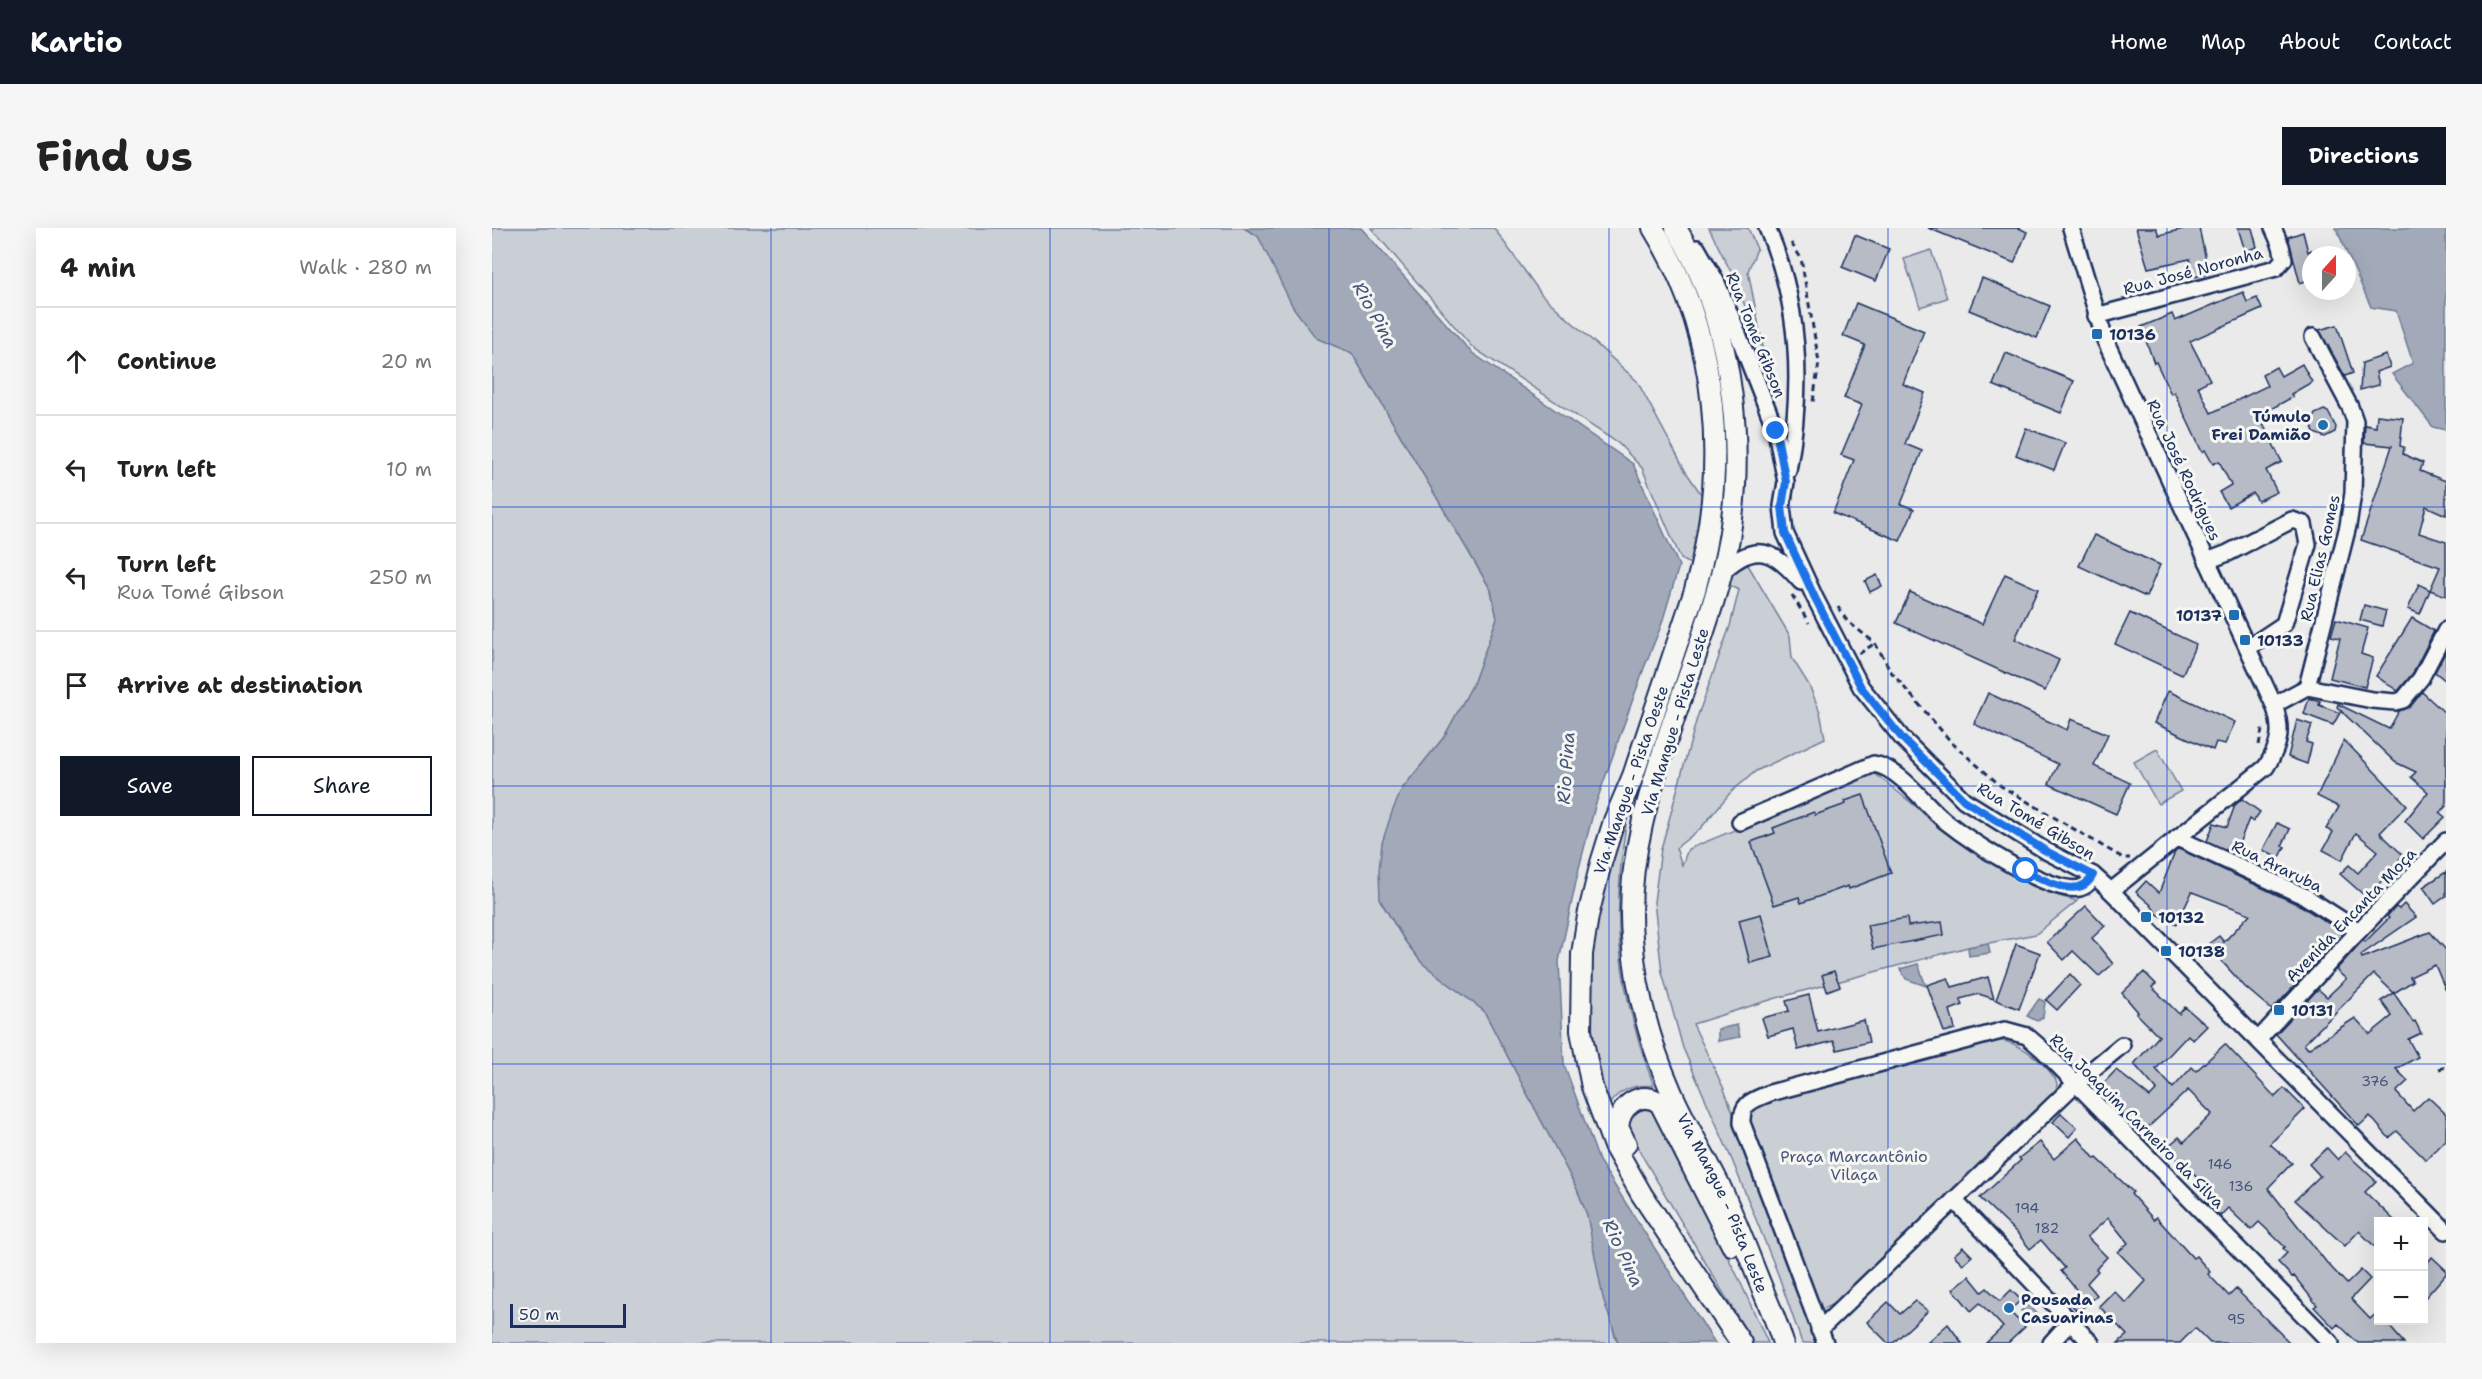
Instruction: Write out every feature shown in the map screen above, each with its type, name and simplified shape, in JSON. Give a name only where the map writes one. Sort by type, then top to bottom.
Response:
[{"type":"main road","name":"Via Mangue - Pista Oeste","points":[[1653,228],[1671,258],[1689,300],[1702,344],[1712,402],[1716,448],[1713,492],[1706,544],[1695,590],[1633,777],[1614,821],[1588,916],[1582,954],[1581,1031],[1592,1087],[1620,1156],[1642,1195],[1741,1343]]},
{"type":"main road","name":"Via Mangue - Pista Leste","points":[[1676,228],[1687,246],[1708,298],[1727,370],[1735,434],[1734,503],[1721,573],[1714,597],[1647,801],[1632,886],[1631,935],[1641,1001],[1671,1092],[1744,1240],[1782,1339]]},
{"type":"main road","points":[[1673,1240],[1618,1127],[1623,1109],[1629,1103],[1644,1098],[1655,1101],[1664,1109],[1782,1339]]},
{"type":"street","name":"Rua Tomé Gibson","points":[[1684,228],[1716,281],[1776,431],[1786,482],[1782,506],[1785,533],[1815,598],[1861,687],[1902,738],[1964,800],[2046,851],[2093,875],[2111,891],[2446,1231]]},
{"type":"street","points":[[1767,228],[1784,276],[1796,340],[1797,415],[1786,482]]},
{"type":"street","name":"Rua José Rodrigues","points":[[2071,228],[2096,316],[2130,398],[2248,648],[2280,722],[2277,751],[2266,767],[2177,838]]},
{"type":"street","name":"Rua José Noronha","points":[[2096,316],[2276,268],[2284,259],[2273,228]]},
{"type":"street","name":"Rua Elias Gomes","points":[[2307,687],[2348,526],[2353,493],[2355,421],[2313,337]]},
{"type":"street","points":[[2207,561],[2228,553],[2292,520],[2304,524],[2308,544],[2284,624],[2248,648]]},
{"type":"street","name":"Rua Tomé Gibson","points":[[1721,573],[1745,554],[1759,552],[1771,555],[1785,563],[1815,598]]},
{"type":"street","points":[[2274,705],[2307,687],[2372,700],[2403,700],[2421,678],[2446,630]]},
{"type":"street","points":[[1740,822],[1874,764],[1885,766],[1897,775],[1952,826],[2044,881],[2079,888],[2088,884],[2093,875]]},
{"type":"street","points":[[2111,891],[2177,838]]},
{"type":"street","name":"Rua Araruba","points":[[2177,838],[2306,897],[2359,931]]},
{"type":"street","name":"Avenida Encanta Moça","points":[[2258,1040],[2359,931],[2444,848]]},
{"type":"street","name":"Rua Joaquim Carneiro da Silva","points":[[1822,1337],[1742,1123],[1742,1112],[1749,1102],[1770,1093],[2005,1030],[2027,1036],[2331,1343]]},
{"type":"street","points":[[1822,1337],[1954,1200],[2075,1084],[2122,1045]]},
{"type":"street","points":[[1954,1200],[2091,1343]]},
{"type":"street","points":[[2051,1343],[2070,1322]]},
{"type":"path","points":[[1785,236],[1800,258],[1819,362],[1812,404]]},
{"type":"path","points":[[1791,594],[1814,632]]},
{"type":"path","points":[[1835,602],[1847,621],[1875,642],[1892,673],[1917,705],[1953,744],[2001,786],[2123,858],[2139,855]]},
{"type":"path","points":[[1848,661],[1875,642]]},
{"type":"path","points":[[2258,753],[2263,724]]},
{"type":"path","points":[[2439,1069],[2446,1067]]},
{"type":"green space","points":[[492,228],[1244,228],[1258,236],[1316,338],[1352,353],[1491,590],[1497,618],[1473,684],[1444,737],[1402,789],[1380,900],[1405,941],[1422,963],[1484,1011],[1577,1189],[1587,1215],[1618,1343],[492,1343]]},
{"type":"green space","points":[[1371,228],[1494,228],[1542,295],[1637,381],[1686,472],[1738,548],[1790,636],[1792,658],[1809,685],[1820,712],[1825,738],[1756,771],[1730,793],[1701,828],[1676,848],[1682,865],[1688,849],[1874,773],[1945,830],[1995,865],[2048,892],[2077,901],[2036,934],[1968,947],[1773,999],[1693,1024],[1724,1089],[1819,1343],[1802,1343],[1778,1274],[1683,1048],[1662,972],[1654,902],[1661,849],[1697,718],[1730,626],[1739,590],[1681,559],[1642,468],[1618,443],[1472,347]]},
{"type":"green space","points":[[1709,228],[1748,228],[1757,249],[1748,271],[1765,357],[1734,278]]},
{"type":"green space","points":[[1931,250],[1947,298],[1920,307],[1904,259]]},
{"type":"green space","points":[[2157,749],[2181,791],[2158,804],[2134,762]]},
{"type":"green space","points":[[1627,819],[1619,890],[1621,955],[1632,1018],[1654,1086],[1628,1089],[1617,1095],[1608,1106],[1592,1032],[1590,996],[1592,961],[1604,892]]},
{"type":"green space","name":"Praça Marcantônio Vilaça","points":[[1996,1040],[2022,1048],[2043,1064],[2055,1078],[2056,1093],[1835,1303],[1821,1310],[1814,1309],[1748,1122],[1753,1105]]},
{"type":"green space","points":[[1651,1110],[1656,1117],[1739,1279],[1768,1343],[1753,1343],[1641,1154],[1628,1122],[1635,1112]]},
{"type":"water","name":"Rio Pina","points":[[1244,228],[1361,228],[1471,352],[1633,464],[1679,566],[1661,626],[1595,806],[1559,961],[1564,1064],[1599,1161],[1715,1343],[1618,1343],[1603,1298],[1587,1215],[1577,1189],[1484,1011],[1422,963],[1405,941],[1380,900],[1379,870],[1382,843],[1392,812],[1402,789],[1444,737],[1473,684],[1497,618],[1491,590],[1352,353],[1316,338],[1293,307],[1258,236]]},
{"type":"water","points":[[2336,228],[2446,228],[2446,430],[2433,427],[2392,374],[2413,363],[2396,311],[2371,307],[2356,273],[2356,246],[2344,246]]},
{"type":"water","points":[[1988,943],[1990,953],[1969,956],[1968,947]]},
{"type":"water","points":[[1918,964],[1926,986],[1906,979],[1900,969]]},
{"type":"water","points":[[2039,999],[2045,1002],[2043,1017],[2037,1021],[2027,1016]]},
{"type":"water","points":[[1737,1025],[1740,1037],[1718,1041],[1718,1029]]},
{"type":"water","points":[[2028,1304],[2040,1317],[2033,1323],[2021,1311]]},
{"type":"building","points":[[1928,228],[2019,228],[2027,232],[2014,263]]},
{"type":"building","points":[[2136,228],[2156,228],[2159,235],[2187,228],[2199,228],[2209,274],[2194,277],[2190,259],[2148,268]]},
{"type":"building","points":[[2238,228],[2252,228],[2257,247],[2245,251]]},
{"type":"building","points":[[2303,232],[2306,246],[2302,246],[2302,282],[2300,283],[2288,237]]},
{"type":"building","points":[[1855,235],[1889,249],[1876,281],[1842,267]]},
{"type":"building","points":[[1982,278],[2050,306],[2037,338],[1969,310]]},
{"type":"building","points":[[2243,292],[2247,302],[2257,298],[2262,309],[2190,341],[2210,380],[2198,386],[2211,413],[2267,386],[2262,375],[2276,367],[2281,376],[2302,364],[2312,382],[2291,394],[2293,397],[2263,413],[2268,422],[2263,424],[2282,462],[2266,470],[2277,492],[2258,501],[2253,493],[2228,507],[2219,492],[2231,485],[2219,461],[2213,464],[2205,450],[2202,452],[2174,392],[2171,394],[2156,362],[2154,363],[2141,327],[2172,314],[2175,321]]},
{"type":"building","points":[[1856,303],[1924,331],[1903,384],[1925,393],[1905,444],[1922,451],[1901,504],[1914,509],[1900,541],[1833,513],[1854,460],[1841,455],[1862,405],[1844,398],[1865,345],[1843,336]]},
{"type":"building","points":[[2337,325],[2353,373],[2345,376],[2319,330]]},
{"type":"building","points":[[2006,353],[2074,381],[2061,413],[1993,385]]},
{"type":"building","points":[[2386,355],[2390,367],[2376,372],[2379,385],[2360,390],[2362,363]]},
{"type":"building","points":[[2324,410],[2328,412],[2336,427],[2335,432],[2325,437],[2314,433],[2311,422],[2315,414]]},
{"type":"building","points":[[2377,415],[2403,418],[2400,446],[2404,447],[2403,454],[2423,463],[2420,471],[2446,481],[2446,515],[2426,506],[2419,533],[2446,542],[2446,596],[2430,590],[2440,567],[2361,540],[2392,446],[2364,443],[2365,425],[2376,427]]},
{"type":"building","points":[[2026,428],[2065,443],[2054,470],[2016,455]]},
{"type":"building","points":[[2094,535],[2160,565],[2146,597],[2079,566]]},
{"type":"building","points":[[2005,574],[2038,589],[2015,639],[2059,660],[2045,691],[1896,623],[1910,592],[1982,624]]},
{"type":"building","points":[[1877,575],[1882,586],[1870,592],[1865,581]]},
{"type":"building","points":[[2419,584],[2430,590],[2420,614],[2408,609]]},
{"type":"building","points":[[2364,605],[2386,611],[2382,626],[2360,620]]},
{"type":"building","points":[[2130,613],[2196,644],[2182,675],[2115,644]]},
{"type":"building","points":[[2412,618],[2434,631],[2413,673],[2398,691],[2376,676]]},
{"type":"building","points":[[2336,619],[2368,628],[2361,654],[2373,658],[2365,687],[2330,678],[2340,638],[2331,636]]},
{"type":"building","points":[[2446,651],[2446,681],[2435,672]]},
{"type":"building","points":[[2168,691],[2235,722],[2225,744],[2216,742],[2213,750],[2154,723]]},
{"type":"building","points":[[2422,692],[2446,714],[2446,806],[2440,813],[2445,817],[2423,839],[2405,821],[2428,792],[2411,777],[2416,772],[2395,762],[2337,707],[2338,704],[2389,729],[2399,711],[2410,707]]},
{"type":"building","points":[[1988,693],[2067,730],[2071,719],[2108,734],[2094,766],[2130,783],[2116,814],[2049,784],[2058,764],[1974,724]]},
{"type":"building","points":[[2309,698],[2320,701],[2319,705],[2340,713],[2333,725],[2304,714]]},
{"type":"building","points":[[2297,720],[2312,725],[2306,742],[2312,744],[2307,764],[2288,757]]},
{"type":"building","points":[[2344,740],[2407,805],[2380,833],[2403,855],[2376,889],[2381,894],[2373,903],[2340,874],[2349,865],[2358,873],[2378,851],[2356,833],[2342,860],[2323,850],[2333,832],[2326,829],[2339,807],[2317,796]]},
{"type":"building","points":[[1863,795],[1891,873],[1849,889],[1848,886],[1801,903],[1799,897],[1774,905],[1751,842],[1775,833],[1773,828],[1814,812],[1815,815],[1846,804],[1845,801]]},
{"type":"building","points":[[2242,799],[2260,812],[2253,822],[2249,819],[2238,846],[2260,854],[2257,864],[2207,841],[2214,823],[2227,827],[2233,807]]},
{"type":"building","points":[[2277,823],[2290,829],[2279,859],[2263,850]]},
{"type":"building","points":[[2179,849],[2301,906],[2344,933],[2272,1010],[2245,987],[2207,945],[2219,936],[2224,942],[2250,914],[2192,892],[2177,924],[2157,914],[2151,905],[2136,892],[2146,881],[2159,893],[2175,852]]},
{"type":"building","points":[[2446,872],[2446,896],[2435,904],[2423,887]]},
{"type":"building","points":[[2300,874],[2311,880],[2307,887],[2296,882]]},
{"type":"building","points":[[2404,904],[2416,917],[2361,955],[2362,958],[2430,932],[2446,950],[2446,991],[2435,965],[2410,977],[2413,981],[2394,993],[2421,1033],[2408,1039],[2418,1057],[2396,1069],[2408,1081],[2396,1092],[2413,1111],[2428,1097],[2446,1114],[2446,1140],[2426,1160],[2397,1131],[2389,1138],[2370,1116],[2359,1126],[2276,1034],[2318,989],[2327,997],[2346,979],[2336,970],[2363,940],[2365,942],[2389,918],[2387,916],[2396,907],[2399,909]],"holes":[[[2374,974],[2394,993],[2381,1001],[2392,1016],[2370,1034],[2355,1018],[2308,1049],[2304,1044]]]},
{"type":"building","points":[[2086,906],[2105,926],[2092,938],[2113,964],[2099,976],[2073,951],[2064,960],[2047,942]]},
{"type":"building","points":[[1761,914],[1773,957],[1750,963],[1739,920]]},
{"type":"building","points":[[1907,918],[1908,926],[1942,922],[1944,935],[1873,949],[1867,925]]},
{"type":"building","points":[[2016,944],[2040,953],[2019,1009],[1996,1000]]},
{"type":"building","points":[[1834,971],[1840,986],[1827,991],[1822,975]]},
{"type":"building","points":[[2144,972],[2156,984],[2152,987],[2179,1014],[2185,1007],[2207,1026],[2193,1040],[2188,1035],[2156,1069],[2173,1088],[2192,1067],[2196,1071],[2225,1044],[2275,1097],[2284,1088],[2305,1109],[2270,1144],[2292,1163],[2268,1188],[2327,1263],[2347,1284],[2361,1270],[2370,1279],[2351,1299],[2370,1319],[2374,1316],[2374,1325],[2388,1325],[2404,1343],[2358,1343],[2338,1324],[2334,1328],[2314,1307],[2317,1305],[2294,1276],[2292,1277],[2278,1262],[2287,1253],[2283,1248],[2285,1247],[2259,1222],[2251,1230],[2228,1208],[2220,1216],[2205,1201],[2210,1196],[2183,1159],[2179,1162],[2166,1148],[2179,1137],[2184,1142],[2212,1114],[2188,1090],[2140,1135],[2120,1113],[2123,1110],[2099,1088],[2116,1070],[2150,1097],[2157,1090],[2134,1064],[2159,1036],[2136,1013],[2138,1012],[2122,993]]},
{"type":"building","points":[[2070,974],[2080,985],[2057,1010],[2046,1000]]},
{"type":"building","points":[[1988,977],[1994,999],[1979,994],[1960,999],[1963,1005],[1950,1010],[1955,1029],[1944,1032],[1927,985],[1948,978],[1952,987]]},
{"type":"building","points":[[1809,995],[1818,1032],[1864,1020],[1869,1042],[1837,1050],[1834,1041],[1798,1050],[1793,1029],[1768,1036],[1762,1018],[1789,1011],[1786,1001]]},
{"type":"building","points":[[2061,1113],[2077,1128],[2069,1137],[2053,1122]]},
{"type":"building","points":[[2078,1138],[2095,1159],[2097,1158],[2133,1192],[2131,1194],[2154,1220],[2156,1217],[2193,1258],[2196,1256],[2210,1272],[2208,1274],[2229,1296],[2236,1289],[2290,1343],[2210,1343],[2195,1328],[2180,1343],[2118,1343],[2127,1335],[2099,1306],[2114,1291],[2126,1303],[2146,1281],[2118,1252],[2128,1243],[2108,1218],[2087,1237],[2107,1257],[2087,1283],[2097,1295],[2078,1312],[2069,1302],[2079,1293],[2061,1271],[2065,1268],[2041,1240],[2030,1249],[2018,1234],[1980,1198],[2021,1160],[2019,1158],[2040,1142],[2054,1159]]},
{"type":"building","points":[[2327,1148],[2338,1160],[2345,1152],[2376,1181],[2365,1192],[2391,1217],[2374,1217],[2374,1246],[2359,1231],[2345,1246],[2295,1200],[2320,1176],[2309,1164]]},
{"type":"building","points":[[1963,1247],[1972,1256],[1963,1264],[1954,1255]]},
{"type":"building","points":[[2432,1257],[2446,1270],[2446,1274],[2428,1294],[2428,1271],[2428,1262]]},
{"type":"building","points":[[1969,1276],[1982,1292],[1987,1288],[2000,1301],[2011,1290],[2021,1300],[2009,1311],[2025,1327],[2008,1343],[1986,1343],[2003,1327],[1980,1303],[1971,1311],[1953,1289]]},
{"type":"building","points":[[1915,1301],[1928,1311],[1893,1343],[1888,1343],[1867,1322],[1888,1302],[1900,1314]]},
{"type":"building","points":[[1948,1324],[1962,1343],[1927,1343]]},
{"type":"place","name":"10136","points":[[2097,334]]},
{"type":"place","name":"Túmulo Frei Damião","points":[[2323,425]]},
{"type":"place","name":"10137","points":[[2234,615]]},
{"type":"place","name":"10133","points":[[2245,640]]},
{"type":"place","name":"10132","points":[[2146,917]]},
{"type":"place","name":"10138","points":[[2166,951]]},
{"type":"place","name":"10131","points":[[2279,1010]]},
{"type":"place","name":"Pousada Casuarinas","points":[[2009,1308]]},
{"type":"route","points":[[1776,431],[1786,482],[1782,506],[1785,533],[1815,598],[1861,687],[1902,738],[1964,800],[2046,851],[2093,875],[2088,884],[2079,888],[2044,881],[2026,871]]}]
